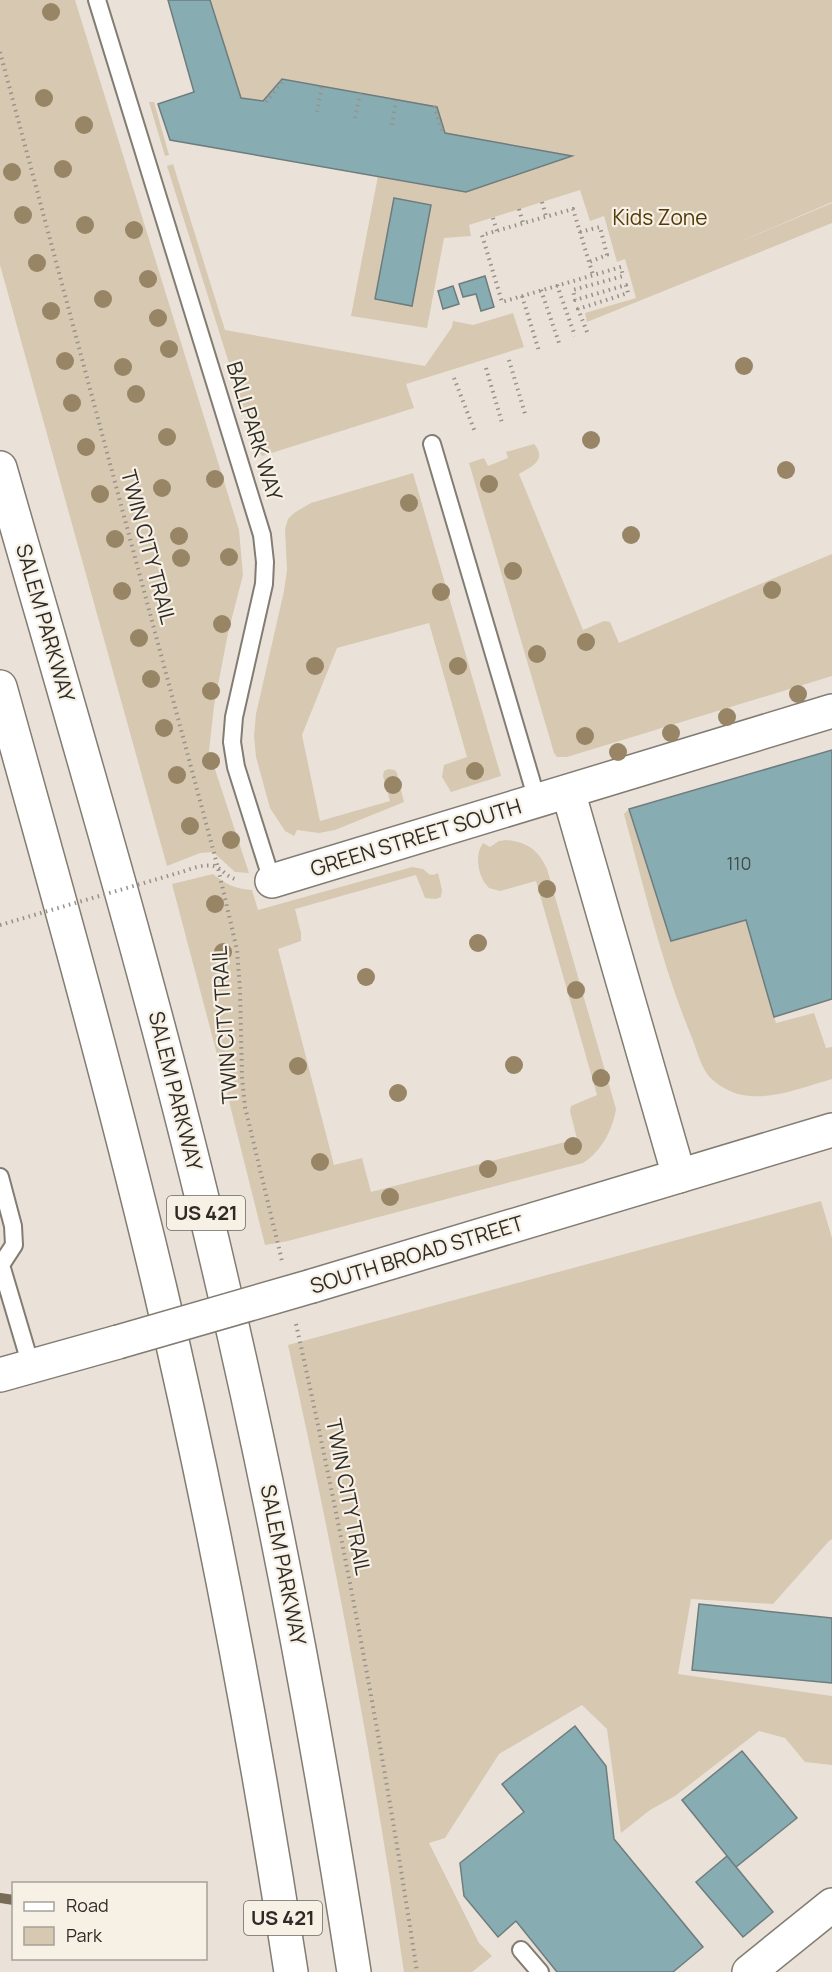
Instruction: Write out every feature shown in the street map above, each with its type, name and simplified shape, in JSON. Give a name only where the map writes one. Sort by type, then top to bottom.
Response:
[{"type":"main road","name":"SALEM PARKWAY","points":[[0,468],[127,910],[221,1276],[263,1463],[303,1668],[354,1972]]},
{"type":"main road","name":"US 421","points":[[0,687],[115,1106],[202,1476],[241,1680],[291,1972]]},
{"type":"main road","name":"GREEN STREET SOUTH","points":[[272,881],[832,711]]},
{"type":"main road","points":[[568,791],[679,1176]]},
{"type":"main road","name":"SOUTH BROAD STREET","points":[[0,1375],[118,1342],[298,1279],[679,1176],[832,1130]]},
{"type":"main road","points":[[749,1972],[832,1905]]},
{"type":"lane","name":"BALLPARK WAY","points":[[97,0],[262,535],[265,562],[264,584],[234,717],[232,742],[236,767],[272,881]]},
{"type":"lane","points":[[432,444],[537,800]]},
{"type":"lane","points":[[0,1177],[14,1226],[14,1245],[1,1265],[31,1366]]},
{"type":"lane","points":[[521,1950],[540,1972]]},
{"type":"path","name":"TWIN CITY TRAIL","points":[[0,52],[218,868],[237,950],[242,1077],[246,1107],[298,1279]]},
{"type":"path","points":[[266,102],[284,79]]},
{"type":"path","points":[[317,112],[322,86]]},
{"type":"path","points":[[355,118],[360,93]]},
{"type":"path","points":[[392,125],[396,100]]},
{"type":"path","points":[[434,106],[442,133]]},
{"type":"path","points":[[542,202],[546,216]]},
{"type":"path","points":[[587,332],[578,309],[628,293],[626,285],[575,300],[573,290],[623,276],[621,267],[502,302],[483,235],[573,208],[592,275]]},
{"type":"path","points":[[519,209],[523,223]]},
{"type":"path","points":[[493,218],[497,231]]},
{"type":"path","points":[[580,232],[600,227],[608,255],[589,262]]},
{"type":"path","points":[[557,285],[575,336]]},
{"type":"path","points":[[541,290],[559,343]]},
{"type":"path","points":[[522,296],[539,351]]},
{"type":"path","points":[[508,360],[526,417]]},
{"type":"path","points":[[486,368],[502,423]]},
{"type":"path","points":[[454,378],[475,432]]},
{"type":"path","points":[[0,925],[202,866],[218,868],[229,878],[247,883],[272,881]]},
{"type":"path","name":"TWIN CITY TRAIL","points":[[294,1317],[324,1450],[362,1645],[417,1972]]},
{"type":"green space","points":[[0,0],[75,0],[239,530],[243,575],[228,633],[214,706],[209,751],[249,873],[235,872],[213,852],[200,853],[167,866],[0,265]]},
{"type":"green space","name":"Kids Zone","points":[[168,0],[832,0],[832,202],[737,243],[832,203],[832,223],[587,322],[585,313],[636,298],[625,259],[617,262],[604,216],[590,221],[580,190],[469,225],[471,236],[444,238],[427,328],[351,316],[378,176],[210,147]]},
{"type":"green space","points":[[149,102],[154,102],[169,155],[165,156]]},
{"type":"green space","points":[[173,164],[225,330],[425,366],[452,327],[453,321],[473,325],[513,313],[524,347],[406,384],[414,408],[262,456],[255,446],[167,166]]},
{"type":"green space","points":[[534,444],[538,450],[539,459],[533,466],[519,474],[583,630],[604,621],[610,622],[619,643],[832,554],[832,676],[567,757],[557,757],[469,463],[484,458],[488,466],[508,458],[506,452]]},
{"type":"green space","points":[[413,473],[501,776],[451,792],[442,777],[444,765],[467,757],[429,623],[337,648],[302,735],[320,821],[390,801],[383,776],[384,771],[388,769],[395,770],[397,773],[404,802],[335,830],[319,833],[297,830],[294,836],[285,831],[270,808],[256,757],[254,736],[256,714],[284,591],[287,570],[285,529],[288,519],[311,503]]},
{"type":"green space","points":[[629,809],[671,941],[746,920],[776,1023],[814,1013],[826,1048],[832,1047],[832,1079],[774,1095],[750,1096],[726,1089],[708,1075],[700,1060],[662,952],[624,814]]},
{"type":"green space","points":[[499,841],[520,842],[531,848],[547,869],[616,1109],[605,1139],[595,1153],[583,1163],[288,1241],[265,1245],[172,884],[213,874],[231,885],[252,890],[258,910],[412,867],[423,869],[431,875],[438,873],[442,890],[441,897],[436,899],[425,898],[416,875],[295,909],[301,941],[278,949],[334,1165],[362,1158],[371,1192],[577,1139],[570,1111],[571,1106],[597,1095],[536,881],[500,891],[489,888],[480,873],[478,860],[483,843],[490,847]]},
{"type":"green space","points":[[821,1201],[832,1238],[832,1539],[773,1604],[691,1599],[678,1674],[832,1696],[832,1765],[805,1762],[785,1738],[759,1731],[675,1796],[650,1810],[621,1833],[607,1729],[582,1705],[499,1754],[445,1838],[429,1843],[479,1943],[492,1956],[472,1972],[404,1972],[352,1657],[288,1345]]},
{"type":"building","points":[[168,0],[210,0],[241,98],[263,101],[282,79],[437,107],[445,133],[572,156],[466,192],[170,140],[158,104],[194,92]]},
{"type":"building","points":[[394,198],[431,205],[412,306],[375,299]]},
{"type":"building","points":[[485,276],[494,307],[481,311],[476,294],[463,297],[459,284]]},
{"type":"building","points":[[453,286],[459,304],[443,309],[438,291]]},
{"type":"building","points":[[832,750],[832,999],[774,1017],[746,920],[671,941],[629,809]]},
{"type":"building","points":[[699,1604],[832,1618],[832,1683],[692,1670]]},
{"type":"building","points":[[575,1726],[606,1766],[614,1839],[703,1947],[673,1972],[557,1972],[516,1921],[498,1937],[464,1896],[460,1863],[524,1812],[502,1784]]},
{"type":"building","points":[[742,1751],[797,1818],[736,1867],[682,1800]]},
{"type":"building","points":[[727,1856],[773,1912],[743,1937],[696,1882]]},
{"type":"waterway","points":[[0,1898],[12,1900]]}]
